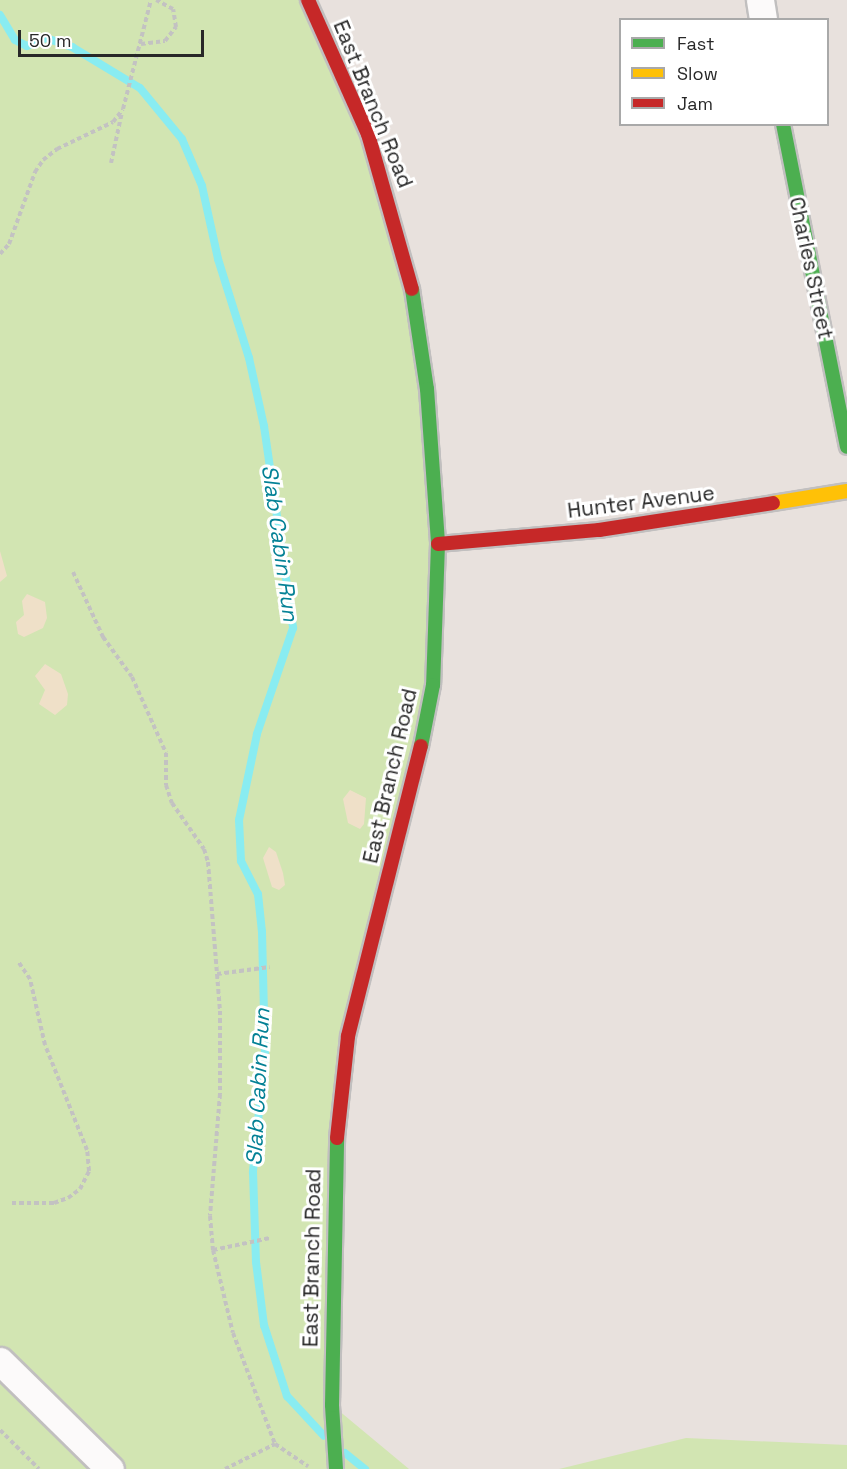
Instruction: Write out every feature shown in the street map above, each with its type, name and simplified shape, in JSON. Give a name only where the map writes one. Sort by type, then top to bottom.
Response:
[{"type":"main road","name":"East Branch Road","points":[[308,0],[368,134],[409,272],[427,389],[438,544],[433,685],[421,748],[348,1036],[332,1218],[332,1405],[336,1469]]},
{"type":"main road","name":"Charles Street","points":[[783,126],[847,447]]},
{"type":"main road","name":"Hunter Avenue","points":[[438,544],[598,530],[847,491]]},
{"type":"street","points":[[760,0],[763,18]]},
{"type":"street","points":[[0,1360],[110,1469]]},
{"type":"path","points":[[111,163],[151,0]]},
{"type":"path","points":[[141,44],[165,41],[176,27],[173,9],[156,0]]},
{"type":"path","points":[[0,254],[9,244],[34,172],[43,160],[57,149],[113,122],[123,109]]},
{"type":"path","points":[[73,572],[104,636],[132,677],[161,740],[172,803],[204,849],[208,862],[217,974],[220,1094],[210,1216],[213,1250],[233,1333],[275,1444],[314,1469]]},
{"type":"path","points":[[12,1203],[54,1203],[68,1198],[80,1189],[89,1171],[87,1150],[45,1045],[30,980],[18,962]]},
{"type":"path","points":[[217,974],[270,967]]},
{"type":"path","points":[[213,1250],[270,1238]]},
{"type":"path","points":[[0,1430],[39,1469]]},
{"type":"path","points":[[225,1469],[275,1444]]},
{"type":"green space","points":[[0,0],[308,0],[409,271],[438,622],[349,1036],[332,1405],[409,1469],[0,1469]]},
{"type":"green space","points":[[686,1438],[847,1445],[847,1469],[559,1469]]},
{"type":"sand","points":[[0,551],[7,576],[0,582]]},
{"type":"sand","points":[[27,594],[45,602],[47,618],[43,628],[24,637],[18,634],[16,622],[24,615],[22,601]]},
{"type":"sand","points":[[45,664],[61,674],[68,694],[67,705],[55,715],[39,704],[45,690],[35,676]]},
{"type":"sand","points":[[350,790],[366,798],[364,824],[360,829],[348,823],[343,799]]},
{"type":"sand","points":[[269,847],[276,852],[283,873],[285,885],[279,890],[272,887],[263,858]]},
{"type":"waterway","name":"Slab Cabin Run","points":[[0,15],[15,40],[27,46],[46,38],[72,47],[140,88],[182,139],[202,186],[218,259],[249,358],[264,426],[293,628],[257,734],[239,820],[241,861],[258,894],[262,932],[265,1051],[253,1172],[256,1262],[264,1325],[287,1396],[324,1436]]},
{"type":"waterway","name":"Slab Cabin Run","points":[[345,1453],[365,1469]]},
{"type":"traffic: fast","points":[[783,126],[847,447]]},
{"type":"traffic: fast","points":[[412,289],[427,389],[438,544],[433,685],[421,746]]},
{"type":"traffic: fast","points":[[336,1469],[332,1405],[337,1138]]},
{"type":"traffic: slow","points":[[773,503],[847,491]]},
{"type":"traffic: jam","points":[[308,0],[368,134],[412,289]]},
{"type":"traffic: jam","points":[[438,544],[599,530],[773,503]]},
{"type":"traffic: jam","points":[[337,1138],[348,1036],[421,746]]}]
